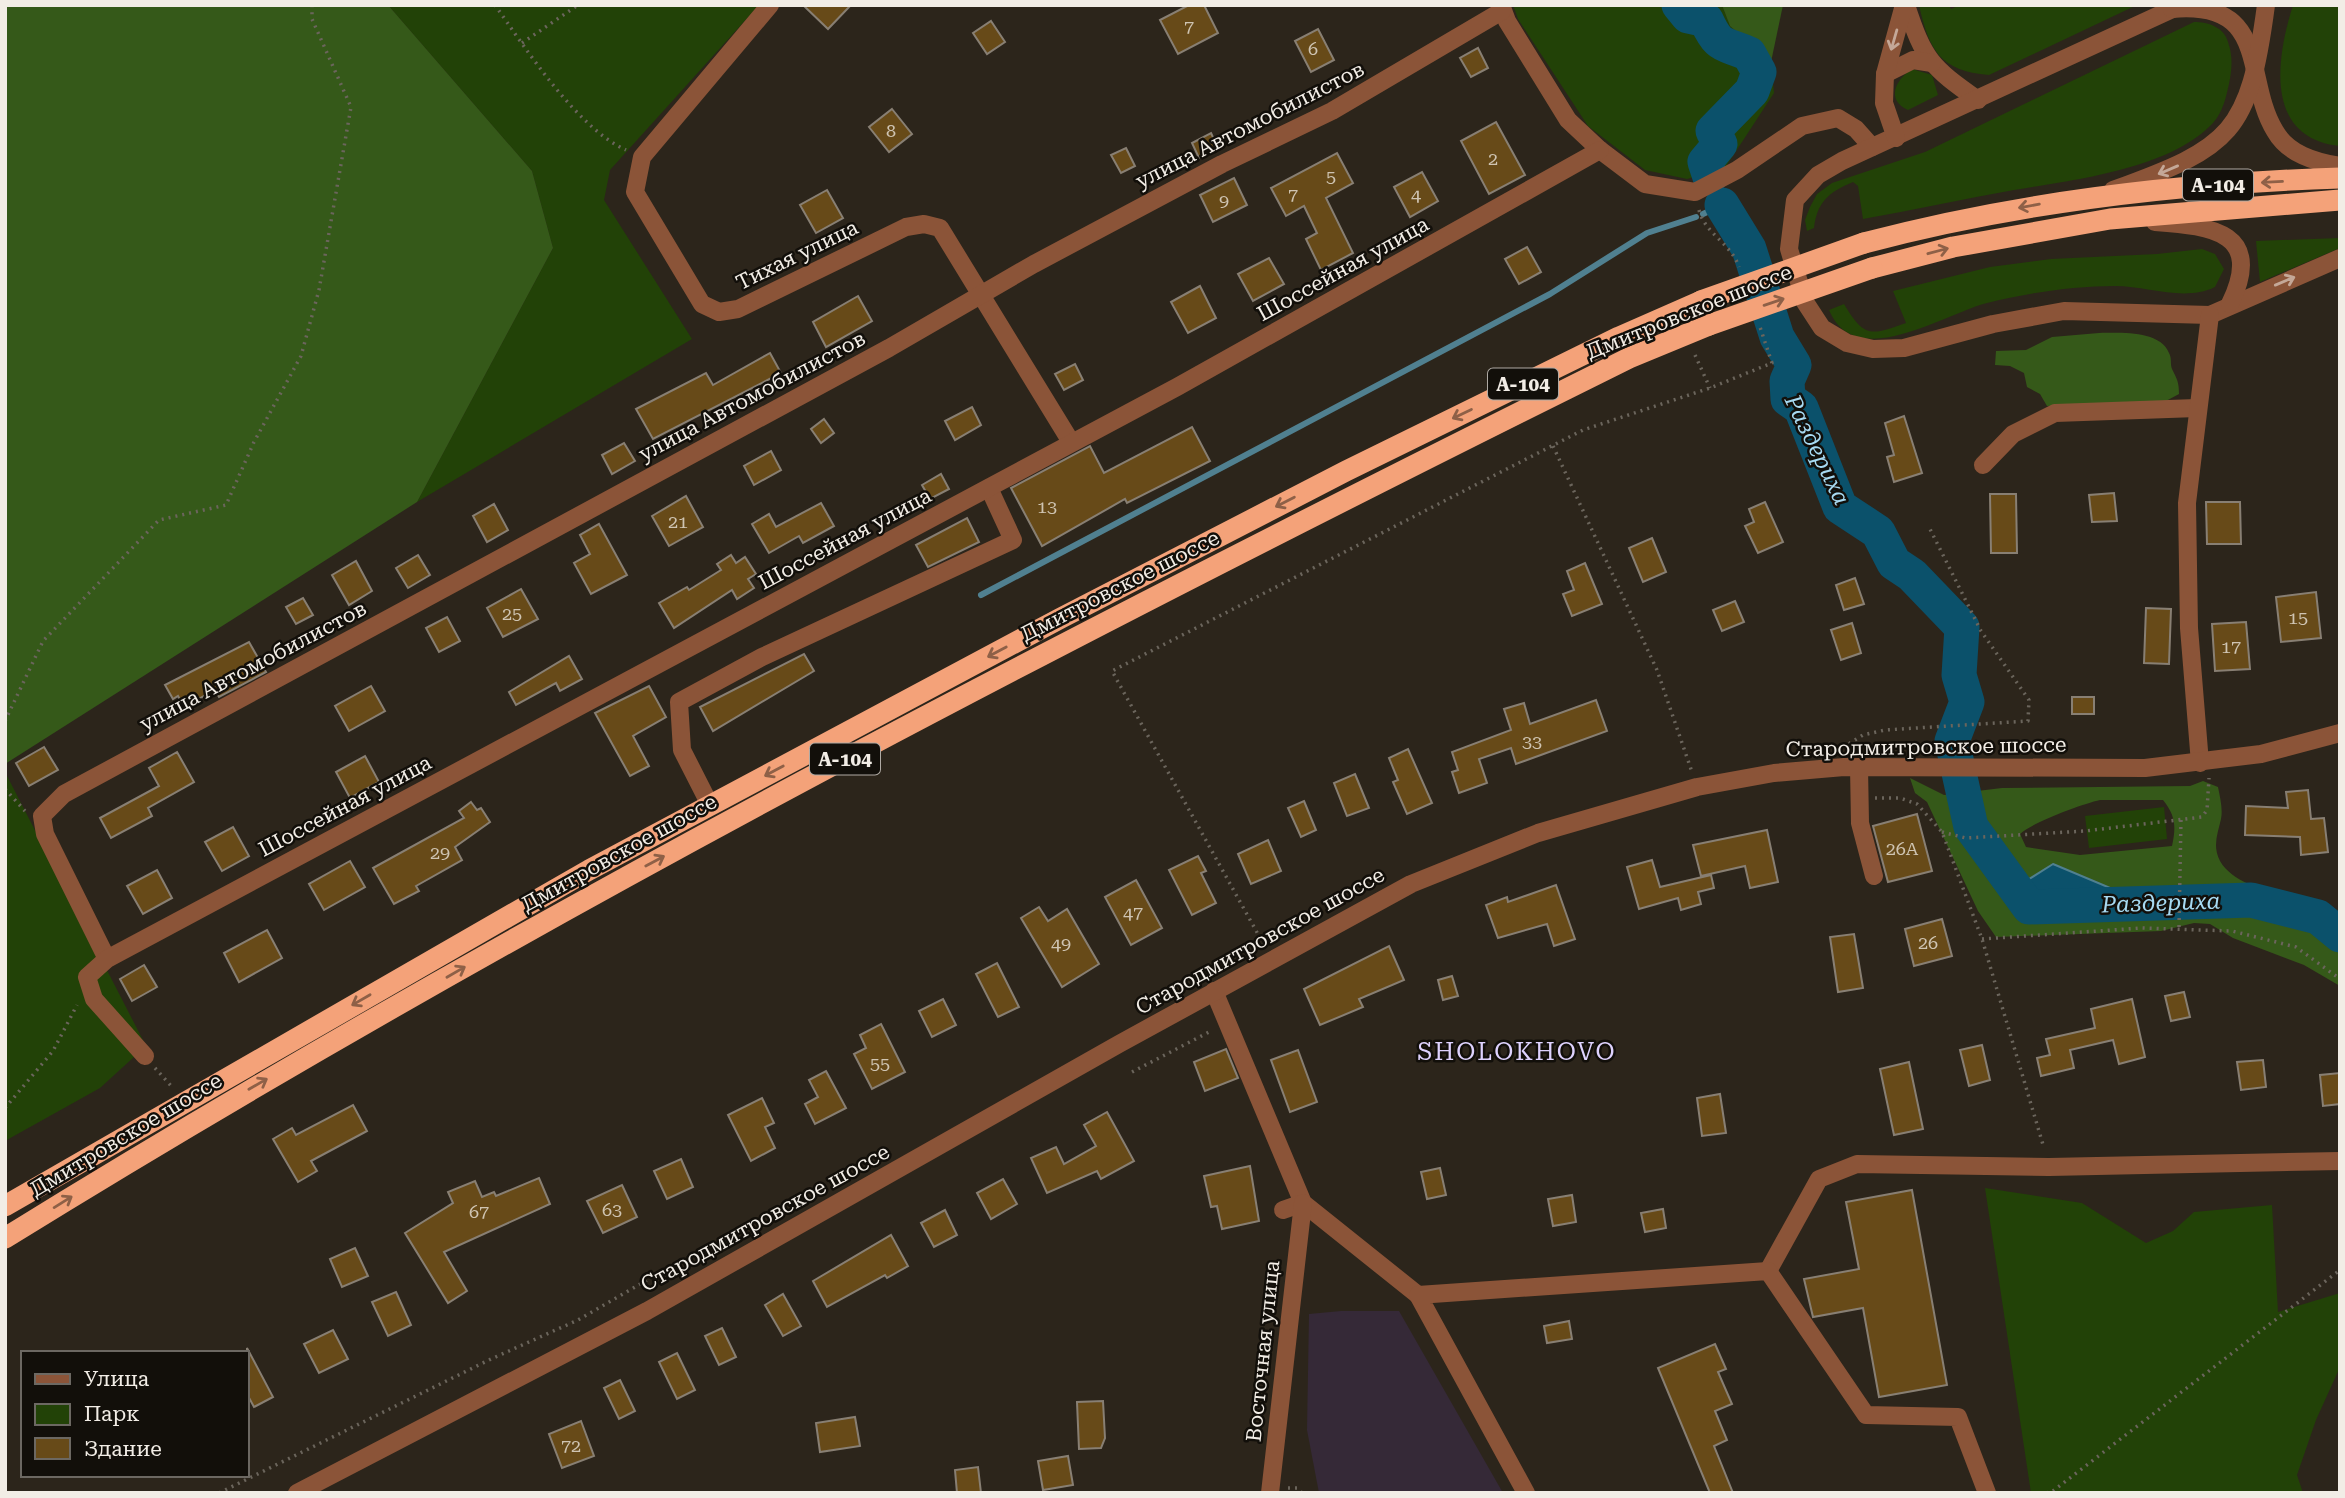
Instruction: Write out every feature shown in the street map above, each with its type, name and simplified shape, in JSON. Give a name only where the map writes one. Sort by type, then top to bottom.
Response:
[{"type":"highway","name":"Дмитровское шоссе","points":[[5,1206],[184,1100],[577,876],[1346,471],[1619,337],[1701,301],[1864,243],[1951,220],[2097,196],[2340,178]]},
{"type":"highway","name":"Дмитровское шоссе","points":[[5,1238],[198,1119],[602,889],[1018,666],[1260,541],[1629,358],[1709,325],[1872,268],[1953,247],[2110,219],[2340,200]]},
{"type":"street","name":"Тихая улица","points":[[769,5],[642,158],[635,192],[702,304],[719,312],[738,309],[906,227],[924,224],[940,228],[1071,442]]},
{"type":"street","points":[[1905,5],[1922,52],[1978,100]]},
{"type":"street","points":[[1896,138],[1884,103],[1885,74],[1905,5]]},
{"type":"street","points":[[2097,196],[2164,172],[2210,149],[2234,121],[2258,68],[2266,5]]},
{"type":"street","points":[[2340,166],[2321,163],[2299,154],[2284,143],[2274,130],[2252,47],[2242,30],[2223,15],[2192,6],[2176,7],[1872,147],[1818,175],[1796,200],[1790,224],[1789,249],[1805,302],[1822,328],[1847,343],[1873,349],[1904,348],[1993,324],[2064,311],[2210,315],[2340,258]]},
{"type":"street","points":[[1502,8],[1568,120],[1600,150],[1645,184],[1695,192],[1737,170],[1802,126],[1838,118],[1856,129],[1872,147]]},
{"type":"street","name":"улица Автомобилистов","points":[[107,959],[45,834],[42,816],[64,794],[877,355],[981,295],[1222,164],[1332,111],[1502,8]]},
{"type":"street","points":[[1885,74],[1913,60],[1932,63]]},
{"type":"street","name":"Шоссейная улица","points":[[88,977],[107,959],[1189,380],[1600,150]]},
{"type":"street","points":[[2110,219],[2202,228],[2227,237],[2238,248],[2243,260],[2241,281],[2230,304]]},
{"type":"street","points":[[2204,769],[2189,628],[2187,503],[2210,315]]},
{"type":"street","points":[[1983,464],[2013,433],[2054,413],[2197,408]]},
{"type":"street","points":[[710,805],[682,750],[680,702],[762,657],[1013,540],[989,488]]},
{"type":"street","name":"Стародмитровское шоссе","points":[[297,1493],[647,1311],[1271,959],[1411,884],[1538,833],[1697,787],[1774,773],[1851,767],[1937,766],[2204,769],[2340,733]]},
{"type":"street","points":[[1851,767],[1860,798],[1860,822],[1874,876]]},
{"type":"street","points":[[88,977],[94,999],[145,1056]]},
{"type":"street","points":[[1214,991],[1303,1203],[1418,1295],[1526,1493]]},
{"type":"street","points":[[1768,1271],[1819,1179],[1857,1164],[2049,1167],[2340,1161]]},
{"type":"street","points":[[1283,1210],[1303,1203]]},
{"type":"street","name":"Восточная улица","points":[[1265,1491],[1303,1203]]},
{"type":"street","points":[[1418,1295],[1768,1271]]},
{"type":"street","points":[[1768,1271],[1866,1415],[1958,1417],[1987,1493]]},
{"type":"path","points":[[5,721],[43,641],[159,520],[226,505],[254,442],[302,356],[319,290],[351,107],[312,19],[312,5]]},
{"type":"path","points":[[495,5],[549,80],[609,143],[642,158]]},
{"type":"path","points":[[522,44],[578,5]]},
{"type":"path","points":[[1701,189],[1699,207],[1702,221],[1734,252],[1743,277]]},
{"type":"path","points":[[1271,959],[1112,671],[1583,430],[1710,388],[1772,363],[1760,326]]},
{"type":"path","points":[[1695,355],[1710,388]]},
{"type":"path","points":[[1553,446],[1657,670],[1697,787]]},
{"type":"path","points":[[1851,767],[1850,743],[1863,735],[1941,725],[2028,720],[2029,700],[1981,631],[1928,527]]},
{"type":"path","points":[[1942,832],[1966,838],[2085,831],[2202,817],[2207,810],[2204,769]]},
{"type":"path","points":[[1860,798],[1900,798],[1917,804],[1942,832],[1982,939],[2049,1167]]},
{"type":"path","points":[[2179,928],[2182,886],[2180,819]]},
{"type":"path","points":[[1982,939],[2179,928],[2232,931],[2296,947],[2340,979]]},
{"type":"path","points":[[5,1108],[53,1051],[80,1000],[88,977]]},
{"type":"path","points":[[1132,1072],[1228,1023]]},
{"type":"path","points":[[145,1056],[184,1100]]},
{"type":"path","points":[[219,1493],[491,1359],[578,1320],[685,1258],[781,1212]]},
{"type":"path","points":[[2046,1493],[2053,1491],[2340,1270]]},
{"type":"shaded area","points":[[1399,1311],[1503,1493],[1319,1493],[1307,1430],[1309,1314]]},
{"type":"green space","points":[[5,5],[388,5],[532,171],[553,248],[417,502],[5,764]]},
{"type":"green space","points":[[388,5],[759,5],[610,170],[604,200],[692,339],[417,502],[553,248],[532,171]]},
{"type":"green space","points":[[1513,5],[1722,5],[1730,26],[1771,62],[1774,93],[1725,168],[1687,179],[1645,170],[1588,126],[1518,19]]},
{"type":"green space","points":[[1722,5],[1783,5],[1771,62],[1730,26]]},
{"type":"green space","points":[[1919,5],[1949,5],[1951,9],[1960,5],[2137,5],[1989,75],[1959,69],[1939,55],[1927,34]]},
{"type":"green space","points":[[2293,5],[2340,5],[2340,146],[2315,140],[2298,128],[2287,112],[2280,71],[2282,49]]},
{"type":"green space","points":[[2194,22],[2215,26],[2223,33],[2230,47],[2231,57],[2230,78],[2224,104],[2213,123],[2195,139],[2147,162],[2092,177],[1863,219],[1858,186],[1853,182],[1826,199],[1818,211],[1814,228],[1807,231],[1805,220],[1810,207],[1817,194],[1832,183],[1925,152]]},
{"type":"green space","points":[[1912,69],[1932,75],[1938,95],[1908,110],[1897,101],[1895,90],[1901,78]]},
{"type":"green space","points":[[2340,238],[2340,248],[2260,282],[2256,241]]},
{"type":"green space","points":[[2202,249],[2215,254],[2224,269],[2215,287],[2191,293],[2115,286],[2050,291],[1987,303],[1925,327],[1879,338],[1859,337],[1841,328],[1829,310],[1844,304],[1864,329],[1884,330],[1906,323],[1893,291],[1990,267],[2051,259]]},
{"type":"green space","points":[[2099,333],[2138,334],[2157,340],[2170,355],[2179,394],[2166,401],[2047,406],[2040,394],[2027,387],[2024,373],[2010,366],[1995,365],[1996,351],[2026,350],[2052,337]]},
{"type":"green space","points":[[5,772],[146,1046],[100,1088],[5,1141]]},
{"type":"green space","points":[[1910,778],[1944,795],[2002,788],[2190,786],[2203,781],[2218,787],[2222,815],[2216,845],[2220,861],[2230,873],[2243,881],[2313,905],[2340,920],[2340,986],[2304,965],[2233,938],[2210,924],[2194,923],[2161,931],[1996,937],[1978,911],[1927,802],[1915,793]],"holes":[[[2100,800],[2163,800],[2174,822],[2172,846],[2080,855],[2026,847],[2020,834],[2045,819]]]},
{"type":"green space","points":[[2164,807],[2167,839],[2089,848],[2085,816]]},
{"type":"green space","points":[[1985,1188],[2082,1203],[2146,1243],[2173,1231],[2194,1212],[2272,1205],[2278,1312],[2340,1293],[2340,1367],[2316,1420],[2297,1475],[2303,1493],[2031,1493]]},
{"type":"water","points":[[2053,864],[2127,895],[2137,913],[2099,921],[2034,916],[2018,896],[2026,881]]},
{"type":"building","points":[[803,5],[851,5],[828,29]]},
{"type":"building","points":[[1189,5],[1204,5],[1218,33],[1178,54],[1160,20]]},
{"type":"building","points":[[991,21],[1005,42],[987,54],[973,33]]},
{"type":"building","points":[[1318,29],[1334,60],[1311,72],[1295,41]]},
{"type":"building","points":[[1478,48],[1488,68],[1471,77],[1460,58]]},
{"type":"building","points":[[892,109],[912,134],[889,152],[869,127]]},
{"type":"building","points":[[1496,122],[1525,175],[1489,194],[1461,141]]},
{"type":"building","points":[[1211,133],[1218,148],[1199,158],[1192,143]]},
{"type":"building","points":[[1126,148],[1135,166],[1121,173],[1111,155]]},
{"type":"building","points":[[1337,153],[1353,183],[1326,198],[1353,253],[1321,270],[1306,239],[1317,233],[1304,206],[1286,216],[1271,188]]},
{"type":"building","points":[[1422,172],[1438,201],[1410,217],[1394,187]]},
{"type":"building","points":[[1234,178],[1247,205],[1213,222],[1200,195]]},
{"type":"building","points":[[827,190],[843,218],[816,233],[800,205]]},
{"type":"building","points":[[1527,247],[1541,272],[1519,284],[1505,259]]},
{"type":"building","points":[[1269,258],[1284,284],[1253,301],[1238,274]]},
{"type":"building","points":[[1200,286],[1216,318],[1188,333],[1171,302]]},
{"type":"building","points":[[858,296],[872,321],[826,347],[813,322]]},
{"type":"building","points":[[770,353],[781,373],[653,439],[636,409],[706,373],[713,385]]},
{"type":"building","points":[[1075,364],[1083,380],[1064,390],[1055,374]]},
{"type":"building","points":[[972,407],[981,425],[955,440],[945,421]]},
{"type":"building","points":[[1904,416],[1922,473],[1894,482],[1887,457],[1894,455],[1885,423]]},
{"type":"building","points":[[824,419],[834,433],[821,443],[811,429]]},
{"type":"building","points":[[1192,427],[1210,461],[1127,503],[1125,499],[1042,546],[1011,488],[1090,446],[1104,473]]},
{"type":"building","points":[[624,443],[635,461],[612,474],[602,455]]},
{"type":"building","points":[[771,451],[781,470],[754,485],[744,466]]},
{"type":"building","points":[[941,474],[949,489],[930,499],[922,485]]},
{"type":"building","points":[[2114,493],[2117,521],[2092,522],[2089,495]]},
{"type":"building","points":[[1990,494],[2016,494],[2017,553],[1991,553]]},
{"type":"building","points":[[686,496],[703,527],[669,546],[652,516]]},
{"type":"building","points":[[1765,502],[1783,542],[1758,553],[1745,526],[1754,522],[1749,509]]},
{"type":"building","points":[[2206,502],[2240,502],[2241,544],[2207,544]]},
{"type":"building","points":[[821,503],[834,526],[803,543],[799,536],[769,553],[752,524],[769,514],[776,527]]},
{"type":"building","points":[[494,504],[508,530],[487,542],[473,516]]},
{"type":"building","points":[[967,518],[979,542],[928,567],[916,545]]},
{"type":"building","points":[[599,524],[627,575],[591,594],[574,563],[590,554],[580,535]]},
{"type":"building","points":[[1652,538],[1666,572],[1643,582],[1629,548]]},
{"type":"building","points":[[418,555],[430,575],[408,588],[396,568]]},
{"type":"building","points":[[731,555],[736,563],[745,557],[756,574],[748,579],[754,588],[737,599],[732,590],[674,628],[659,603],[687,587],[689,590],[721,570],[717,564]]},
{"type":"building","points":[[356,561],[372,591],[349,605],[332,575]]},
{"type":"building","points":[[1585,563],[1602,604],[1572,616],[1563,594],[1574,590],[1567,571]]},
{"type":"building","points":[[1855,578],[1864,604],[1844,610],[1836,585]]},
{"type":"building","points":[[521,589],[538,619],[503,637],[487,608]]},
{"type":"building","points":[[2316,592],[2321,638],[2281,642],[2276,597]]},
{"type":"building","points":[[303,598],[313,615],[296,624],[286,607]]},
{"type":"building","points":[[1735,601],[1744,622],[1722,631],[1713,610]]},
{"type":"building","points":[[2146,608],[2171,609],[2169,664],[2144,663]]},
{"type":"building","points":[[447,617],[460,641],[439,652],[426,628]]},
{"type":"building","points":[[2246,622],[2250,669],[2215,671],[2212,624]]},
{"type":"building","points":[[1852,623],[1861,653],[1841,660],[1831,630]]},
{"type":"building","points":[[249,642],[266,672],[219,697],[215,690],[184,707],[178,696],[173,699],[165,685]]},
{"type":"building","points":[[804,654],[814,671],[713,731],[700,707]]},
{"type":"building","points":[[569,656],[582,679],[560,691],[556,683],[516,705],[509,692]]},
{"type":"building","points":[[371,686],[385,711],[349,731],[335,706]]},
{"type":"building","points":[[649,686],[666,717],[633,736],[649,766],[630,776],[595,713]]},
{"type":"building","points":[[2072,697],[2094,697],[2094,714],[2072,714]]},
{"type":"building","points":[[1596,700],[1607,731],[1516,764],[1511,748],[1479,759],[1487,783],[1459,793],[1452,772],[1458,770],[1452,752],[1511,730],[1504,709],[1524,703],[1530,724]]},
{"type":"building","points":[[44,747],[58,770],[29,786],[16,763]]},
{"type":"building","points":[[1408,749],[1432,803],[1407,814],[1393,782],[1398,780],[1389,758]]},
{"type":"building","points":[[177,752],[194,782],[148,808],[152,816],[111,838],[100,818],[159,786],[149,768]]},
{"type":"building","points":[[365,756],[379,782],[350,798],[336,772]]},
{"type":"building","points":[[1355,774],[1369,808],[1347,816],[1334,783]]},
{"type":"building","points":[[2308,790],[2311,819],[2324,818],[2328,852],[2301,855],[2300,837],[2245,835],[2246,806],[2288,808],[2286,792]]},
{"type":"building","points":[[1304,801],[1316,830],[1301,837],[1288,808]]},
{"type":"building","points":[[471,802],[477,810],[481,808],[490,822],[455,847],[462,860],[416,886],[419,891],[394,904],[373,868],[464,818],[459,811]]},
{"type":"building","points":[[1917,814],[1932,871],[1888,882],[1873,826]]},
{"type":"building","points":[[233,827],[249,856],[222,871],[205,842]]},
{"type":"building","points":[[1767,830],[1778,882],[1750,888],[1745,866],[1701,876],[1693,845]]},
{"type":"building","points":[[1268,840],[1281,871],[1251,884],[1238,854]]},
{"type":"building","points":[[1198,856],[1206,871],[1201,873],[1216,903],[1192,915],[1169,870]]},
{"type":"building","points":[[1652,860],[1660,887],[1711,875],[1714,888],[1698,892],[1701,904],[1681,910],[1678,898],[1639,909],[1627,867]]},
{"type":"building","points":[[350,861],[365,887],[324,910],[309,884]]},
{"type":"building","points":[[157,870],[172,898],[143,914],[127,886]]},
{"type":"building","points":[[1136,880],[1162,928],[1131,945],[1105,897]]},
{"type":"building","points":[[1556,885],[1575,939],[1554,946],[1547,924],[1498,938],[1486,905],[1507,897],[1508,902]]},
{"type":"building","points":[[1039,907],[1048,921],[1067,909],[1099,964],[1062,987],[1021,918]]},
{"type":"building","points":[[1942,919],[1952,956],[1914,966],[1905,929]]},
{"type":"building","points":[[267,930],[282,958],[239,982],[224,953]]},
{"type":"building","points":[[1854,934],[1863,988],[1838,992],[1830,937]]},
{"type":"building","points":[[1389,946],[1404,980],[1359,999],[1363,1007],[1320,1025],[1304,989]]},
{"type":"building","points":[[997,963],[1019,1007],[998,1017],[976,974]]},
{"type":"building","points":[[144,965],[157,987],[132,1001],[120,979]]},
{"type":"building","points":[[1452,976],[1458,996],[1443,1000],[1438,980]]},
{"type":"building","points":[[2184,992],[2190,1017],[2171,1021],[2165,996]]},
{"type":"building","points":[[943,999],[956,1025],[932,1037],[919,1011]]},
{"type":"building","points":[[2132,999],[2145,1057],[2119,1064],[2113,1040],[2070,1050],[2074,1068],[2041,1076],[2037,1058],[2050,1055],[2046,1039],[2095,1028],[2091,1009]]},
{"type":"building","points":[[881,1024],[905,1072],[872,1089],[854,1054],[866,1048],[860,1035]]},
{"type":"building","points":[[1982,1045],[1990,1080],[1969,1086],[1960,1050]]},
{"type":"building","points":[[1226,1049],[1238,1078],[1205,1091],[1194,1062]]},
{"type":"building","points":[[1298,1050],[1317,1102],[1290,1112],[1271,1060]]},
{"type":"building","points":[[2263,1060],[2266,1087],[2241,1090],[2237,1062]]},
{"type":"building","points":[[1909,1062],[1923,1129],[1894,1135],[1880,1069]]},
{"type":"building","points":[[826,1071],[846,1108],[815,1124],[805,1104],[818,1097],[809,1080]]},
{"type":"building","points":[[2340,1073],[2340,1104],[2323,1106],[2320,1075]]},
{"type":"building","points":[[1720,1094],[1726,1133],[1702,1136],[1697,1098]]},
{"type":"building","points":[[762,1098],[774,1123],[765,1127],[775,1148],[751,1161],[728,1115]]},
{"type":"building","points":[[353,1105],[367,1131],[311,1161],[317,1171],[298,1182],[273,1139],[292,1128],[296,1135]]},
{"type":"building","points":[[1107,1112],[1134,1161],[1101,1179],[1097,1171],[1047,1193],[1031,1158],[1056,1147],[1064,1164],[1096,1146],[1084,1125]]},
{"type":"building","points":[[681,1159],[693,1187],[667,1199],[654,1171]]},
{"type":"building","points":[[1250,1166],[1259,1221],[1222,1229],[1217,1206],[1211,1207],[1204,1176]]},
{"type":"building","points":[[1440,1168],[1446,1195],[1427,1199],[1421,1172]]},
{"type":"building","points":[[539,1178],[550,1204],[444,1252],[467,1291],[448,1303],[405,1233],[453,1203],[448,1192],[475,1181],[482,1197],[494,1192],[496,1196]]},
{"type":"building","points":[[1003,1179],[1017,1204],[991,1219],[977,1193]]},
{"type":"building","points":[[622,1185],[637,1217],[603,1233],[587,1201]]},
{"type":"building","points":[[1912,1190],[1947,1385],[1879,1397],[1863,1308],[1813,1317],[1804,1279],[1859,1269],[1846,1202]]},
{"type":"building","points":[[1572,1195],[1576,1222],[1553,1226],[1548,1199]]},
{"type":"building","points":[[1663,1209],[1666,1228],[1645,1232],[1641,1213]]},
{"type":"building","points":[[945,1210],[957,1235],[934,1247],[921,1223]]},
{"type":"building","points":[[891,1235],[908,1266],[887,1278],[885,1275],[827,1307],[813,1281]]},
{"type":"building","points":[[355,1248],[368,1276],[342,1287],[330,1259]]},
{"type":"building","points":[[396,1292],[411,1325],[388,1336],[372,1302]]},
{"type":"building","points":[[783,1294],[801,1326],[783,1336],[765,1305]]},
{"type":"building","points":[[1569,1321],[1572,1339],[1547,1343],[1544,1326]]},
{"type":"building","points":[[722,1328],[736,1357],[719,1365],[705,1336]]},
{"type":"building","points":[[333,1330],[348,1359],[319,1373],[304,1344]]},
{"type":"building","points":[[1715,1344],[1726,1369],[1718,1372],[1732,1404],[1715,1411],[1727,1440],[1714,1446],[1733,1493],[1710,1493],[1658,1368]]},
{"type":"building","points":[[247,1348],[273,1397],[254,1407],[248,1396]]},
{"type":"building","points":[[677,1353],[695,1390],[677,1399],[659,1362]]},
{"type":"building","points":[[620,1380],[635,1411],[619,1419],[604,1388]]},
{"type":"building","points":[[1103,1401],[1105,1438],[1101,1448],[1079,1449],[1077,1402]]},
{"type":"building","points":[[855,1417],[860,1446],[820,1452],[816,1423]]},
{"type":"building","points":[[581,1421],[594,1456],[562,1468],[549,1434]]},
{"type":"building","points":[[1068,1456],[1073,1485],[1043,1490],[1038,1461]]},
{"type":"building","points":[[978,1467],[981,1493],[957,1493],[955,1470]]},
{"type":"waterway","name":"Раздериха","points":[[1679,5],[1688,16],[1706,20],[1723,44],[1749,54],[1759,72],[1752,91],[1713,131],[1720,144],[1705,162],[1710,177]]},
{"type":"waterway","points":[[1703,214],[1722,205]]},
{"type":"waterway","name":"Раздериха","points":[[1722,205],[1749,249],[1777,337],[1794,365],[1787,381],[1788,399],[1801,408],[1840,507],[1878,532],[1894,563],[1912,575],[1962,627],[1959,675],[1967,702],[1952,741],[1971,827],[2029,907],[2251,900],[2318,917],[2340,935]]},
{"type":"waterway","points":[[981,595],[1550,294],[1647,233],[1696,217]]},
{"type":"district","name":"SHOLOKHOVO","points":[[1517,1052]]}]
